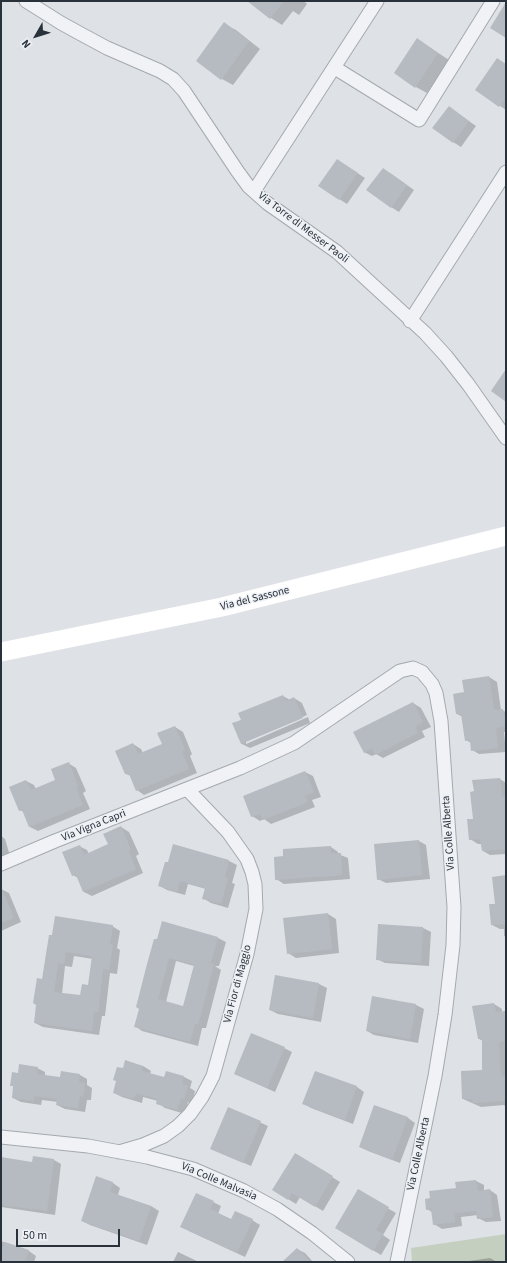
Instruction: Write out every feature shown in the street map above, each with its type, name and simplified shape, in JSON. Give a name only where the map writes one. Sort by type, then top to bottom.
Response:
[{"type":"main road","name":"Via del Sassone","points":[[1,652],[222,607],[506,536]]},
{"type":"street","name":"Via Torre di Messer Paoli","points":[[26,1],[61,23],[107,48],[160,71],[173,79],[187,96],[240,175],[254,191],[273,207],[311,232],[337,252],[424,333],[446,356],[468,384],[506,438]]},
{"type":"street","points":[[254,191],[377,1]]},
{"type":"street","points":[[335,68],[419,120],[493,1]]},
{"type":"street","points":[[410,321],[506,172]]},
{"type":"street","name":"Via Colle Alberta","points":[[187,789],[240,768],[294,743],[400,671],[409,668],[418,670],[422,672],[432,684],[438,701],[441,721],[448,812],[454,907],[452,958],[435,1076],[397,1262]]},
{"type":"street","name":"Via Vigna Capri","points":[[1,864],[187,789]]},
{"type":"street","name":"Via Fior di Maggio","points":[[119,1152],[143,1145],[164,1136],[178,1126],[190,1114],[202,1097],[213,1076],[247,954],[256,908],[255,884],[247,859],[224,827],[187,789]]},
{"type":"street","name":"Via Colle Malvasia","points":[[1,1137],[88,1146],[166,1161],[211,1176],[244,1191],[287,1214],[324,1241],[348,1262]]},
{"type":"green space","points":[[506,1234],[506,1262],[412,1262],[411,1248]]},
{"type":"building","points":[[247,1],[284,1],[270,19]]},
{"type":"building","points":[[506,2],[506,38],[490,28]]},
{"type":"building","points":[[224,22],[249,41],[221,80],[196,61]]},
{"type":"building","points":[[417,38],[438,53],[415,88],[394,73]]},
{"type":"building","points":[[497,58],[506,64],[506,97],[499,107],[475,90]]},
{"type":"building","points":[[449,106],[469,121],[453,143],[432,128]]},
{"type":"building","points":[[337,159],[358,173],[339,200],[318,186]]},
{"type":"building","points":[[383,168],[407,185],[391,208],[366,190]]},
{"type":"building","points":[[506,369],[506,402],[491,391]]},
{"type":"building","points":[[489,676],[494,710],[503,709],[506,726],[496,728],[498,748],[471,751],[470,740],[465,741],[461,714],[456,714],[453,694],[464,692],[462,680]]},
{"type":"building","points":[[283,695],[286,701],[294,697],[303,718],[241,744],[232,723],[241,720],[238,713]]},
{"type":"building","points":[[413,702],[423,722],[415,727],[418,733],[375,755],[372,748],[364,753],[353,732]]},
{"type":"building","points":[[175,726],[185,750],[182,752],[189,769],[136,791],[129,774],[125,774],[115,751],[133,743],[138,754],[162,744],[157,733]]},
{"type":"building","points":[[69,762],[78,786],[76,788],[83,805],[29,827],[22,810],[19,811],[9,787],[26,780],[31,790],[55,780],[51,769]]},
{"type":"building","points":[[305,771],[314,792],[305,796],[308,802],[263,820],[260,814],[251,817],[243,796]]},
{"type":"building","points":[[500,778],[502,797],[506,797],[506,849],[482,851],[480,839],[469,840],[467,819],[473,819],[470,792],[474,791],[472,780]]},
{"type":"building","points":[[121,826],[131,850],[129,852],[136,869],[83,892],[76,875],[72,876],[62,852],[80,845],[84,855],[108,844],[103,834]]},
{"type":"building","points":[[419,840],[422,875],[377,880],[374,844]]},
{"type":"building","points":[[173,844],[229,860],[225,877],[228,879],[221,904],[202,899],[205,888],[180,881],[177,892],[158,886],[165,862],[168,862]]},
{"type":"building","points":[[331,846],[331,853],[341,853],[342,875],[275,880],[274,857],[283,856],[283,849]]},
{"type":"building","points":[[506,875],[506,924],[491,925],[489,904],[495,904],[492,877]]},
{"type":"building","points":[[1,887],[14,918],[1,923]]},
{"type":"building","points":[[328,913],[332,949],[287,954],[283,918]]},
{"type":"building","points":[[55,916],[113,925],[110,944],[113,945],[109,970],[103,969],[98,1012],[94,1012],[92,1031],[34,1023],[36,1005],[33,1003],[37,978],[42,979],[49,935],[52,935]],"holes":[[[66,952],[92,956],[88,985],[82,984],[80,995],[54,992],[58,963],[64,964]]]},
{"type":"building","points":[[162,921],[218,937],[211,962],[206,962],[214,964],[198,1025],[195,1024],[190,1042],[134,1027],[139,1009],[136,1007],[147,964],[154,939],[157,939]],"holes":[[[169,958],[194,965],[183,1006],[158,999]]]},
{"type":"building","points":[[378,924],[423,927],[421,963],[376,960]]},
{"type":"building","points":[[275,975],[319,983],[313,1018],[269,1010]]},
{"type":"building","points":[[372,996],[416,1004],[410,1039],[366,1031]]},
{"type":"building","points":[[494,1003],[496,1012],[506,1011],[506,1041],[499,1042],[501,1077],[506,1076],[506,1101],[473,1103],[472,1099],[462,1099],[461,1071],[482,1070],[482,1039],[478,1039],[472,1006]]},
{"type":"building","points":[[251,1033],[285,1047],[267,1088],[234,1074]]},
{"type":"building","points":[[125,1060],[143,1066],[142,1071],[164,1077],[166,1071],[184,1076],[182,1084],[188,1086],[184,1099],[181,1098],[177,1110],[156,1104],[157,1099],[136,1093],[134,1099],[113,1093],[116,1081],[113,1080],[117,1067],[123,1068]]},
{"type":"building","points":[[19,1064],[38,1067],[37,1074],[60,1077],[61,1071],[80,1074],[79,1082],[85,1083],[83,1097],[80,1096],[78,1108],[56,1105],[57,1099],[34,1096],[34,1101],[12,1098],[13,1086],[10,1086],[12,1072],[18,1073]]},
{"type":"building","points":[[315,1071],[357,1086],[345,1120],[302,1104]]},
{"type":"building","points":[[374,1105],[408,1117],[392,1160],[359,1147]]},
{"type":"building","points":[[228,1107],[261,1121],[243,1163],[210,1149]]},
{"type":"building","points":[[295,1153],[333,1176],[315,1207],[292,1193],[288,1200],[272,1190]]},
{"type":"building","points":[[33,1156],[54,1159],[47,1211],[1,1205],[1,1157],[32,1162]]},
{"type":"building","points":[[96,1176],[113,1182],[110,1192],[151,1206],[139,1241],[81,1221]]},
{"type":"building","points":[[476,1180],[478,1191],[490,1189],[493,1217],[477,1219],[476,1211],[454,1213],[455,1222],[433,1225],[431,1209],[426,1210],[425,1199],[430,1198],[429,1191],[456,1188],[455,1182]]},
{"type":"building","points":[[358,1189],[389,1207],[376,1230],[383,1234],[373,1251],[335,1228]]},
{"type":"building","points":[[196,1193],[214,1201],[210,1209],[231,1219],[235,1211],[253,1219],[237,1253],[180,1227]]},
{"type":"building","points":[[5,1242],[29,1250],[25,1262],[1,1262],[1,1253]]},
{"type":"building","points":[[297,1248],[311,1262],[282,1262]]}]
